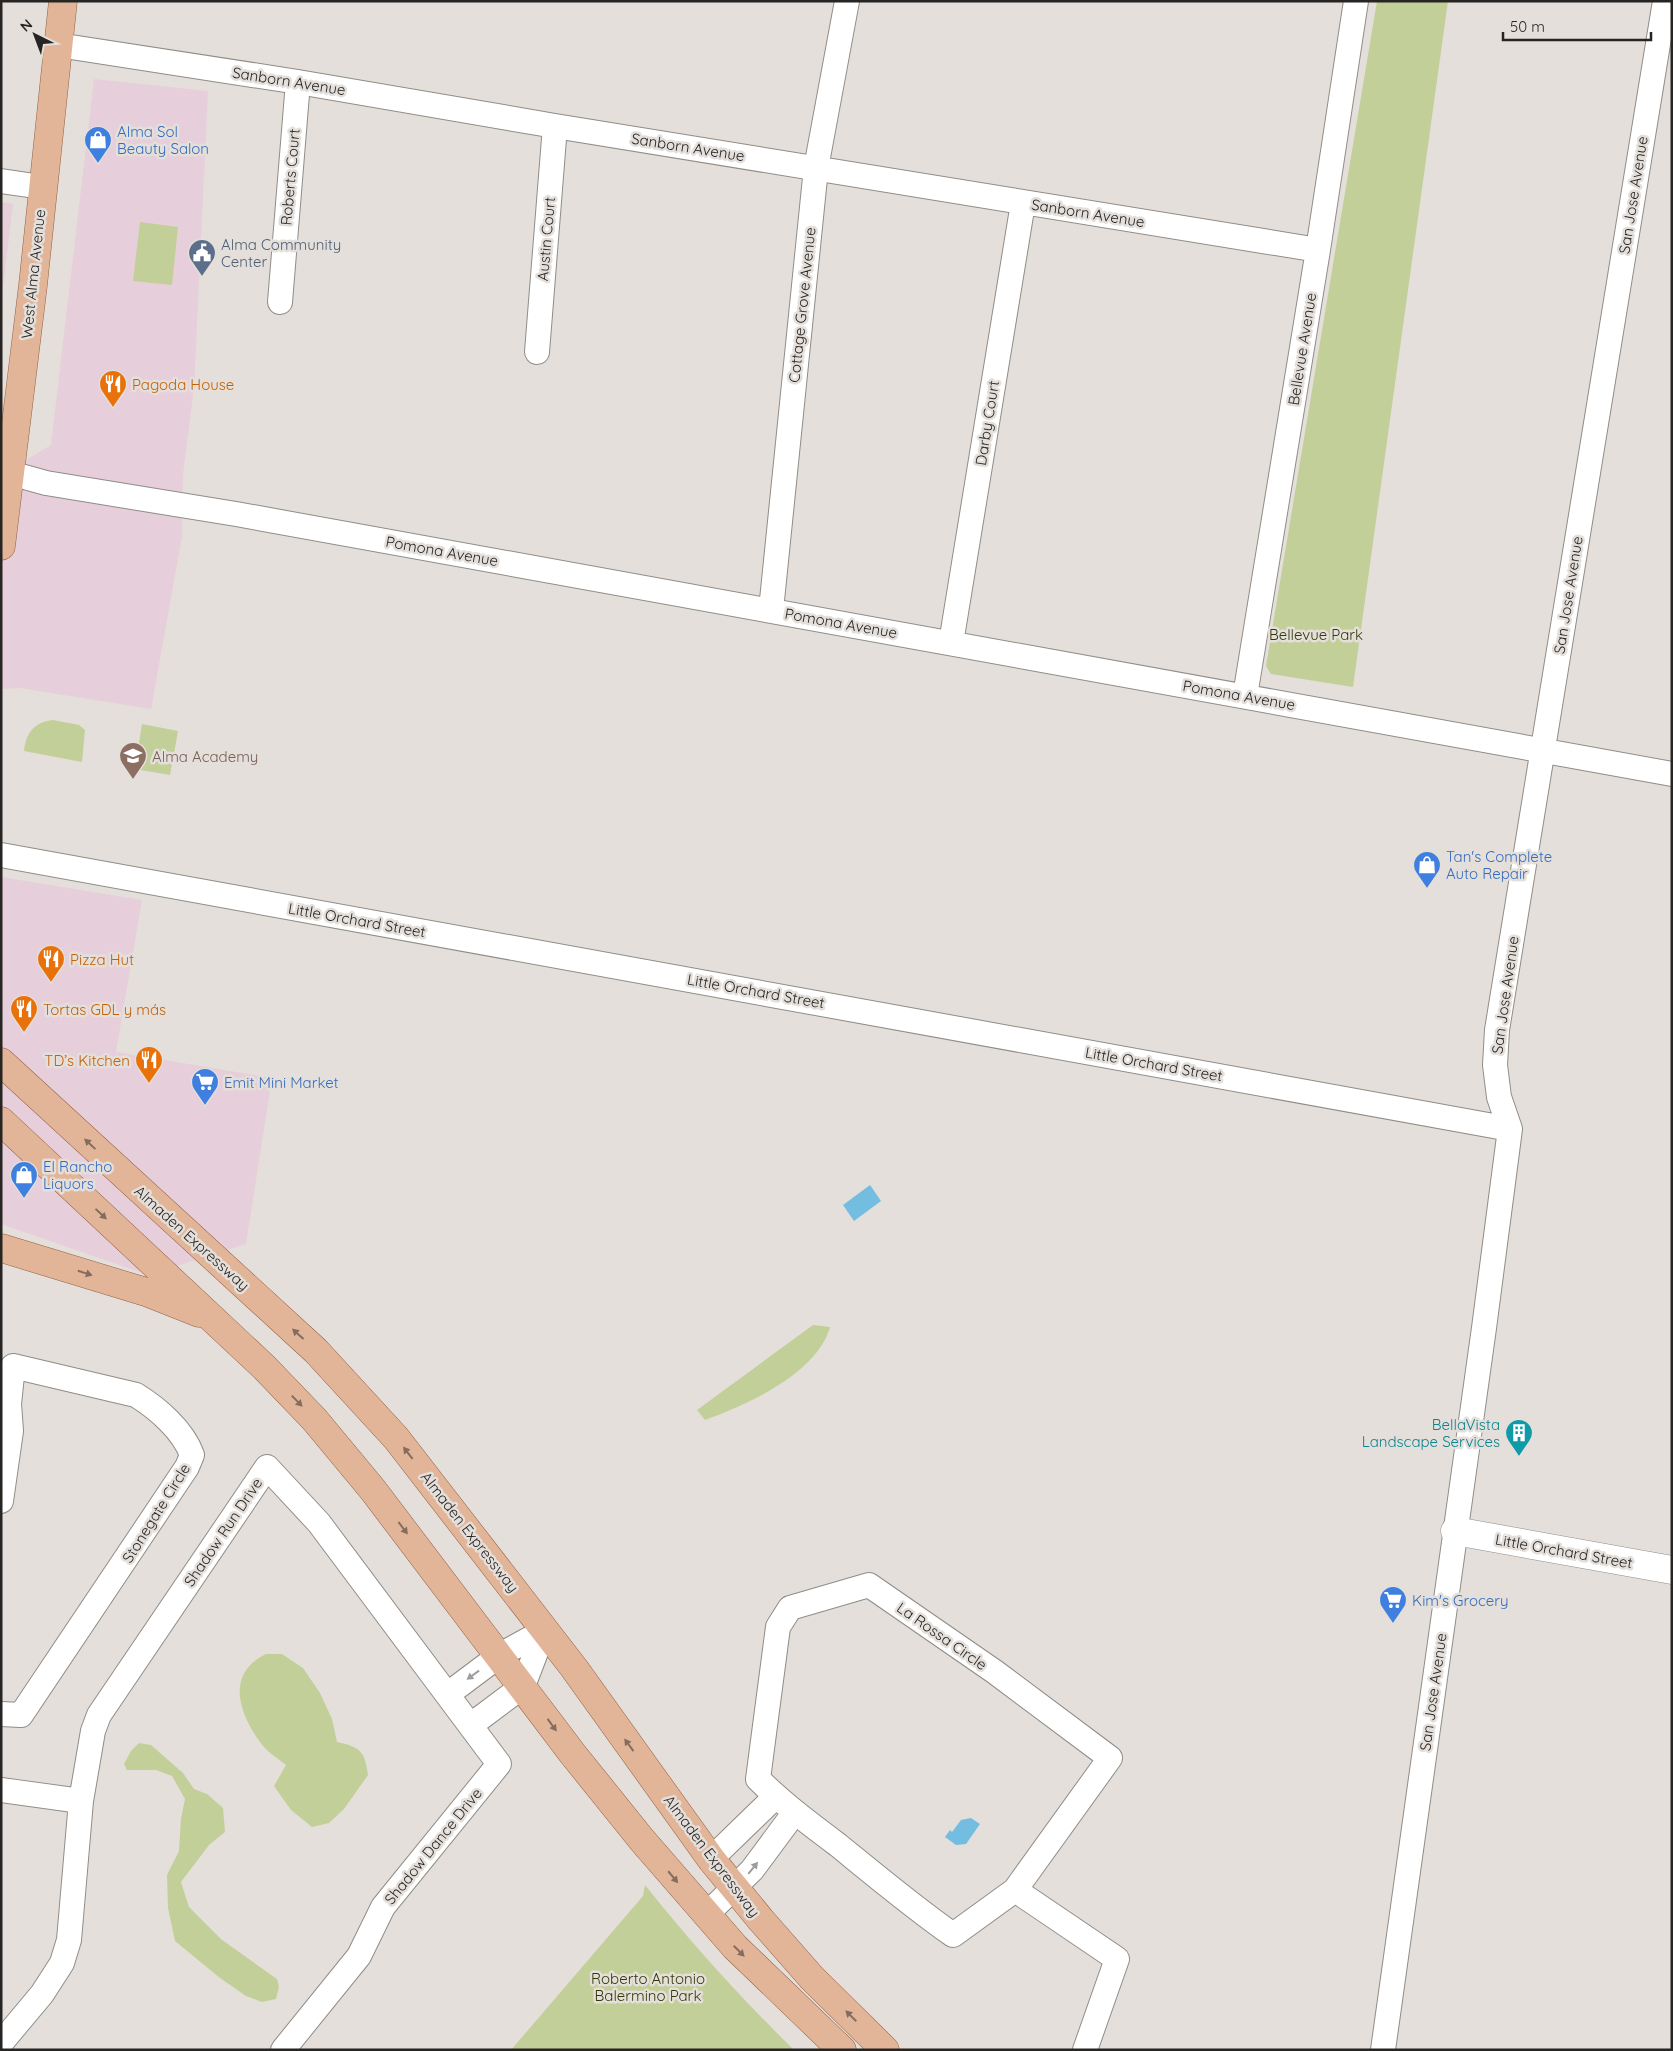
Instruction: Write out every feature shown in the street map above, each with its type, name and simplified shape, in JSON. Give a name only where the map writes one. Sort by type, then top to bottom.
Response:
[{"type":"main road","name":"West Alma Avenue","points":[[1,546],[6,472],[63,1]]},
{"type":"main road","name":"Almaden Expressway","points":[[1,1062],[316,1351],[396,1438],[544,1631],[735,1889],[812,1978],[886,2050]]},
{"type":"main road","points":[[1,1122],[264,1367],[314,1419],[373,1490],[500,1655],[572,1753],[642,1840],[735,1947],[840,2048]]},
{"type":"main road","points":[[1,1248],[146,1292],[212,1318]]},
{"type":"street","name":"Cottage Grove Avenue","points":[[771,610],[816,168],[847,1]]},
{"type":"street","name":"Bellevue Avenue","points":[[1245,696],[1318,250],[1356,1]]},
{"type":"street","name":"San Jose Avenue","points":[[1383,2050],[1510,1129],[1499,1097],[1495,1065],[1497,1030],[1665,1]]},
{"type":"street","name":"Sanborn Avenue","points":[[58,45],[298,82],[555,126],[1318,250]]},
{"type":"street","name":"Roberts Court","points":[[280,302],[298,82]]},
{"type":"street","name":"Austin Court","points":[[537,352],[555,126]]},
{"type":"street","points":[[1,181],[42,187]]},
{"type":"street","name":"Darby Court","points":[[951,643],[1023,203]]},
{"type":"street","name":"Pomona Avenue","points":[[6,472],[46,483],[236,514],[1672,774]]},
{"type":"street","name":"Little Orchard Street","points":[[1,856],[1510,1129]]},
{"type":"street","name":"Stonegate Circle","points":[[1,1501],[11,1431],[9,1404],[13,1366],[136,1395],[150,1404],[183,1438],[192,1455],[183,1475],[21,1715],[1,1714]]},
{"type":"street","name":"Shadow Run Drive","points":[[1,2042],[42,1994],[62,1963],[70,1940],[81,1801],[93,1731],[99,1715],[268,1467],[319,1523],[499,1764]]},
{"type":"street","name":"Little Orchard Street","points":[[1455,1531],[1672,1570]]},
{"type":"street","name":"La Rossa Circle","points":[[869,1586],[995,1672],[1110,1758],[1015,1890],[953,1935],[924,1915],[776,1796],[758,1779],[778,1627],[790,1608],[869,1586]]},
{"type":"street","points":[[448,1694],[500,1655],[544,1631]]},
{"type":"street","points":[[471,1725],[523,1686],[544,1631]]},
{"type":"street","name":"Shadow Dance Drive","points":[[283,2050],[359,1956],[383,1907],[499,1764]]},
{"type":"street","points":[[1,1790],[81,1801]]},
{"type":"street","points":[[711,1859],[776,1796]]},
{"type":"street","points":[[706,1915],[735,1889],[752,1870],[795,1812]]},
{"type":"street","points":[[1015,1890],[1116,1959],[1085,2050]]},
{"type":"shaded area","points":[[94,79],[208,91],[194,388],[183,474],[182,537],[151,709],[20,688],[1,689],[1,475],[51,445]]},
{"type":"shaded area","points":[[1,202],[13,204],[1,303]]},
{"type":"shaded area","points":[[1,877],[142,900],[116,1052],[272,1078],[246,1244],[148,1275],[1,1224]]},
{"type":"green space","name":"Bellevue Park","points":[[1377,1],[1448,1],[1353,687],[1271,674],[1266,666]]},
{"type":"green space","points":[[140,222],[178,227],[172,285],[133,281]]},
{"type":"green space","points":[[53,720],[79,725],[85,730],[82,762],[24,751],[32,730],[41,723]]},
{"type":"green space","points":[[142,724],[178,731],[170,775],[135,769]]},
{"type":"green space","points":[[813,1325],[830,1327],[823,1344],[796,1373],[778,1386],[740,1406],[705,1420],[697,1410]]},
{"type":"green space","points":[[266,1654],[282,1654],[303,1668],[320,1693],[332,1719],[337,1742],[356,1748],[365,1760],[368,1775],[344,1809],[329,1823],[312,1827],[291,1810],[274,1786],[286,1765],[262,1745],[246,1718],[240,1694],[241,1682],[245,1672],[253,1662]]},
{"type":"green space","points":[[139,1743],[151,1745],[183,1773],[194,1789],[207,1794],[223,1808],[225,1832],[209,1845],[181,1882],[189,1907],[222,1940],[277,1979],[279,1987],[276,1999],[262,2002],[246,1996],[220,1978],[175,1941],[168,1908],[167,1875],[179,1851],[181,1819],[185,1799],[172,1776],[156,1770],[127,1770],[124,1764],[131,1751]]},
{"type":"green space","name":"Roberto Antonio Balermino Park","points":[[645,1885],[717,1970],[794,2050],[511,2050],[643,1896]]},
{"type":"water","points":[[870,1185],[881,1201],[854,1221],[843,1205]]},
{"type":"water","points":[[971,1818],[980,1824],[966,1844],[956,1845],[945,1837],[950,1830],[952,1832],[961,1820]]},
{"type":"place","name":"Alma Sol Beauty Salon","points":[[98,164]]},
{"type":"place","name":"Alma Community Center","points":[[202,277]]},
{"type":"place","name":"Pagoda House","points":[[113,408]]},
{"type":"place","name":"Alma Academy","points":[[133,780]]},
{"type":"place","name":"Tan's Complete Auto Repair","points":[[1427,889]]},
{"type":"place","name":"Pizza Hut","points":[[51,983]]},
{"type":"place","name":"Tortas GDL y más","points":[[24,1033]]},
{"type":"place","name":"TD’s Kitchen","points":[[149,1084]]},
{"type":"place","name":"Emit Mini Market","points":[[205,1106]]},
{"type":"place","name":"El Rancho Liquors","points":[[24,1199]]},
{"type":"place","name":"BellaVista Landscape Services","points":[[1519,1457]]},
{"type":"place","name":"Kim's Grocery","points":[[1393,1624]]}]
